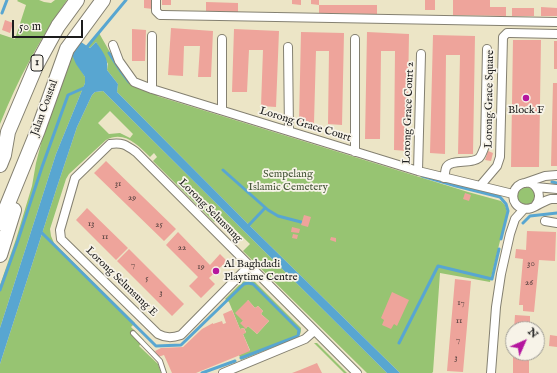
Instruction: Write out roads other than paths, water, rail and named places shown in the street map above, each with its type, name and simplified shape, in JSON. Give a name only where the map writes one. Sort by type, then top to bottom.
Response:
[{"type":"highway","name":"1","points":[[0,166],[4,155],[8,132],[36,66],[58,26],[77,0]]},
{"type":"highway","name":"Jalan Coastal","points":[[0,223],[38,130],[46,104],[67,49],[103,0]]},
{"type":"highway","points":[[0,255],[34,151],[38,130]]},
{"type":"highway","points":[[0,145],[8,132]]},
{"type":"street","points":[[156,0],[156,11],[163,15],[557,22]]},
{"type":"street","name":"Lorong Grace Square","points":[[480,186],[497,166],[500,157],[503,37],[507,33],[557,34]]},
{"type":"street","points":[[152,36],[152,89]]},
{"type":"street","points":[[222,39],[222,110]]},
{"type":"street","points":[[355,152],[356,39]]},
{"type":"street","name":"Lorong Grace Court","points":[[113,45],[120,61],[134,82],[152,89],[418,171],[513,194]]},
{"type":"street","points":[[288,47],[289,131]]},
{"type":"street","points":[[444,178],[446,167],[449,164],[471,162],[476,160],[480,157],[485,146],[487,49]]},
{"type":"street","name":"Lorong Grace Court 2","points":[[418,171],[421,54]]},
{"type":"street","name":"Lorong Selunsung","points":[[110,144],[118,143],[127,146],[136,152],[248,266],[357,373]]},
{"type":"street","name":"Lorong Selunsung E","points":[[110,144],[75,178],[60,230],[61,239],[158,334],[169,338],[174,338],[181,335],[248,266]]},
{"type":"street","points":[[557,175],[545,176],[517,186],[513,194],[516,205],[524,209],[528,209],[550,199],[557,199]]},
{"type":"street","points":[[525,183],[536,187],[557,189]]},
{"type":"street","points":[[535,206],[539,199],[536,187]]},
{"type":"street","points":[[491,373],[496,307],[501,274],[515,219],[524,209]]},
{"type":"street","points":[[545,221],[557,222]]},
{"type":"street","points":[[223,373],[305,339],[314,331]]},
{"type":"lane","points":[[134,333],[160,361],[164,373]]},
{"type":"water","points":[[81,42],[90,48],[96,42],[106,58],[107,70],[118,84],[117,92],[249,225],[400,373],[387,373],[103,91],[95,92],[92,95],[77,127],[0,364],[0,328],[56,154],[85,83],[85,77],[72,55]]},
{"type":"waterway","points":[[2,13],[7,0]]},
{"type":"waterway","points":[[86,48],[126,0]]},
{"type":"waterway","points":[[109,53],[129,82]]},
{"type":"waterway","points":[[0,290],[68,95],[86,87]]},
{"type":"waterway","points":[[223,170],[268,210],[278,216],[301,222]]},
{"type":"waterway","points":[[422,176],[500,197],[506,204],[508,211],[501,239]]},
{"type":"waterway","points":[[552,182],[557,183]]},
{"type":"waterway","points":[[247,227],[265,208]]},
{"type":"waterway","points":[[523,223],[530,216],[557,213]]},
{"type":"waterway","points":[[41,232],[156,346],[181,345],[244,284],[253,284],[299,330],[298,336],[241,358]]},
{"type":"waterway","points":[[399,343],[438,266],[492,279],[499,249]]},
{"type":"waterway","points":[[202,373],[235,361]]},
{"type":"place","name":"Block F","points":[[526,98]]},
{"type":"place","name":"Al Baghdadi Playtime Centre","points":[[216,271]]},
{"type":"park label","name":"Sempelang Islamic Cemetery","points":[[288,181]]}]
